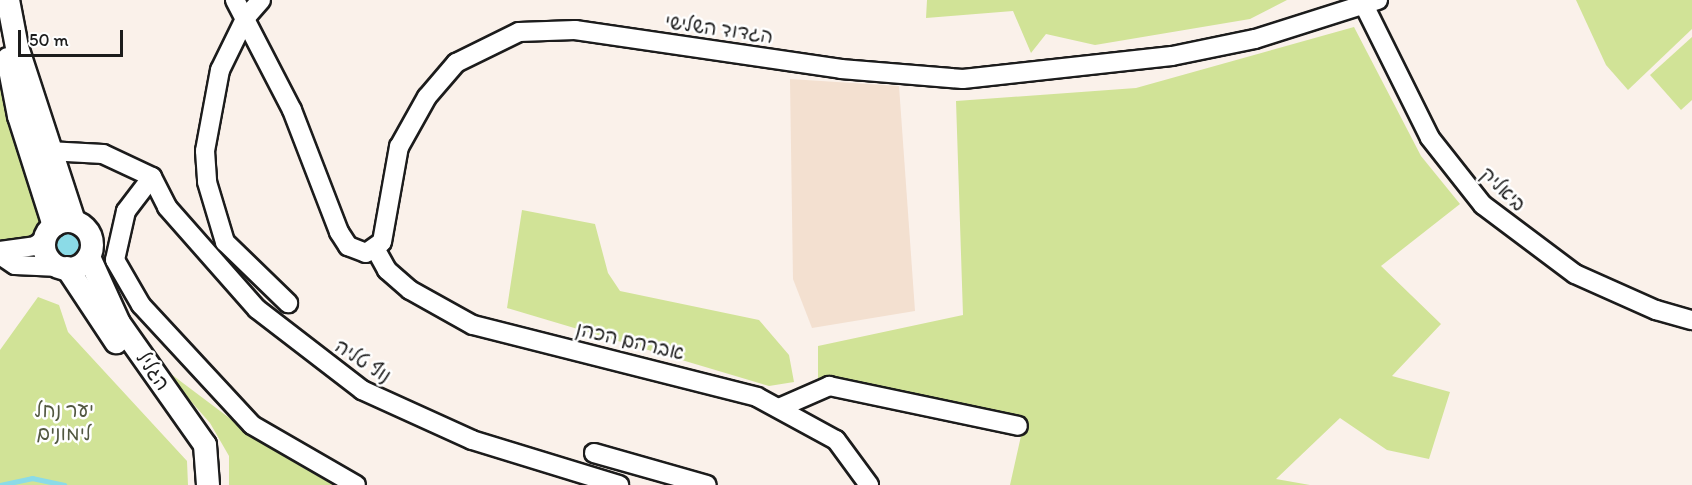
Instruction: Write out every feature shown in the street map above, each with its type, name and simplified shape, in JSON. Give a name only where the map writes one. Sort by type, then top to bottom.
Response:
[{"type":"main road","points":[[8,0],[15,40],[58,183],[58,228]]},
{"type":"main road","points":[[0,20],[19,116],[58,228]]},
{"type":"main road","name":"הגליל","points":[[200,485],[192,447],[63,268],[45,251],[58,228],[90,236],[89,257],[119,323],[205,445],[208,485]]},
{"type":"main road","points":[[63,268],[89,257]]},
{"type":"street","points":[[235,0],[246,17],[292,110],[339,232],[356,252],[376,250]]},
{"type":"street","points":[[261,0],[246,17],[220,70],[205,151],[207,182],[225,242],[288,303]]},
{"type":"street","name":"הגדוד השלישי","points":[[376,250],[385,233],[393,170],[410,123],[456,63],[519,32],[575,30],[841,69],[963,79],[1172,56],[1255,39],[1371,2]]},
{"type":"street","name":"ביאליק","points":[[1371,2],[1430,138],[1483,205],[1575,274],[1656,310],[1692,320]]},
{"type":"street","points":[[48,151],[103,154],[152,177],[126,212],[115,260],[141,305],[252,425],[356,485]]},
{"type":"street","points":[[58,183],[70,166],[103,154]]},
{"type":"street","name":"נוף טליה","points":[[152,177],[166,207],[257,309],[362,390],[472,440],[619,485]]},
{"type":"street","points":[[0,253],[34,246],[58,228]]},
{"type":"street","name":"אברהם הכהן","points":[[376,250],[387,270],[410,290],[473,325],[720,384],[779,408],[836,440],[869,485]]},
{"type":"street","points":[[0,253],[15,265],[63,268]]},
{"type":"street","points":[[779,408],[829,386],[1018,426]]},
{"type":"street","points":[[594,453],[707,485]]},
{"type":"shaded area","points":[[790,79],[899,86],[915,311],[812,328],[793,279]]},
{"type":"green space","points":[[927,0],[1287,0],[1250,19],[1095,45],[1046,34],[1031,53],[1013,11],[926,18]]},
{"type":"green space","points":[[1576,0],[1692,0],[1692,29],[1628,90],[1606,65]]},
{"type":"green space","points":[[1354,27],[1421,156],[1460,204],[1381,266],[1441,324],[1392,376],[1450,392],[1429,459],[1387,450],[1340,418],[1276,479],[1310,485],[1010,485],[1023,427],[818,381],[818,346],[963,315],[956,101],[1136,88]]},
{"type":"green space","points":[[1692,37],[1692,100],[1681,110],[1650,75]]},
{"type":"green space","points":[[0,50],[41,212],[36,236],[7,245],[0,239]]},
{"type":"green space","points":[[522,210],[595,224],[608,273],[620,291],[759,320],[789,355],[794,382],[769,386],[507,308]]},
{"type":"green space","name":"יער נחל לימונים","points":[[38,297],[59,305],[68,332],[187,461],[188,485],[0,485],[0,350]]},
{"type":"green space","points":[[159,365],[268,447],[333,485],[229,485],[229,456],[210,423]]},
{"type":"water","points":[[69,227],[82,233],[88,246],[82,259],[69,265],[56,259],[50,246],[56,233]]},
{"type":"waterway","points":[[0,485],[32,478],[64,485]]}]
